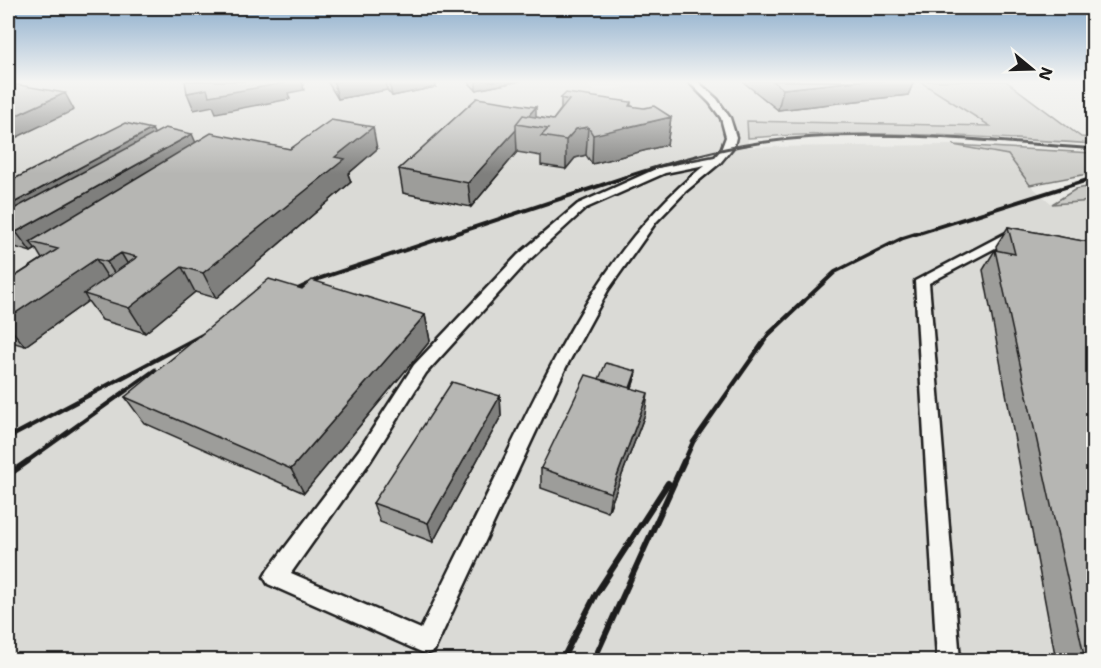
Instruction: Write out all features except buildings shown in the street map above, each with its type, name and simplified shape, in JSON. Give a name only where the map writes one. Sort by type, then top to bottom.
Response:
[{"type":"lane","points":[[718,159],[662,170],[582,206],[523,258],[420,369],[365,455],[275,577],[426,643],[543,398],[608,277],[647,224],[686,182],[718,159],[729,147],[730,130],[719,112]]},
{"type":"lane","points":[[948,660],[922,281],[1010,235]]},
{"type":"shaded area","points":[[8,112],[969,112],[991,126],[748,121],[748,147],[953,145],[1008,155],[1030,185],[1052,204],[1093,201],[1093,660],[8,660]]},
{"type":"shaded area","points":[[968,112],[1048,112],[1081,137],[1093,138],[1093,144],[964,136],[877,134],[748,138],[747,121],[990,126]]},
{"type":"shaded area","points":[[953,145],[1093,153],[1093,173],[1030,185],[1008,155]]},
{"type":"shaded area","points":[[1093,186],[1093,201],[1052,204],[1076,189]]},
{"type":"railway","points":[[622,178],[723,149],[800,138],[884,135],[1094,149]]},
{"type":"railway","points":[[285,295],[321,278],[626,177]]},
{"type":"railway","points":[[803,302],[835,272],[903,238],[1094,178]]},
{"type":"railway","points":[[684,462],[693,442],[769,334],[804,301]]},
{"type":"railway","points":[[8,438],[212,330]]},
{"type":"railway","points":[[26,462],[155,370]]},
{"type":"railway","points":[[8,475],[28,461]]},
{"type":"railway","points":[[594,660],[684,461]]},
{"type":"railway","points":[[562,660],[596,594],[668,483]]}]
